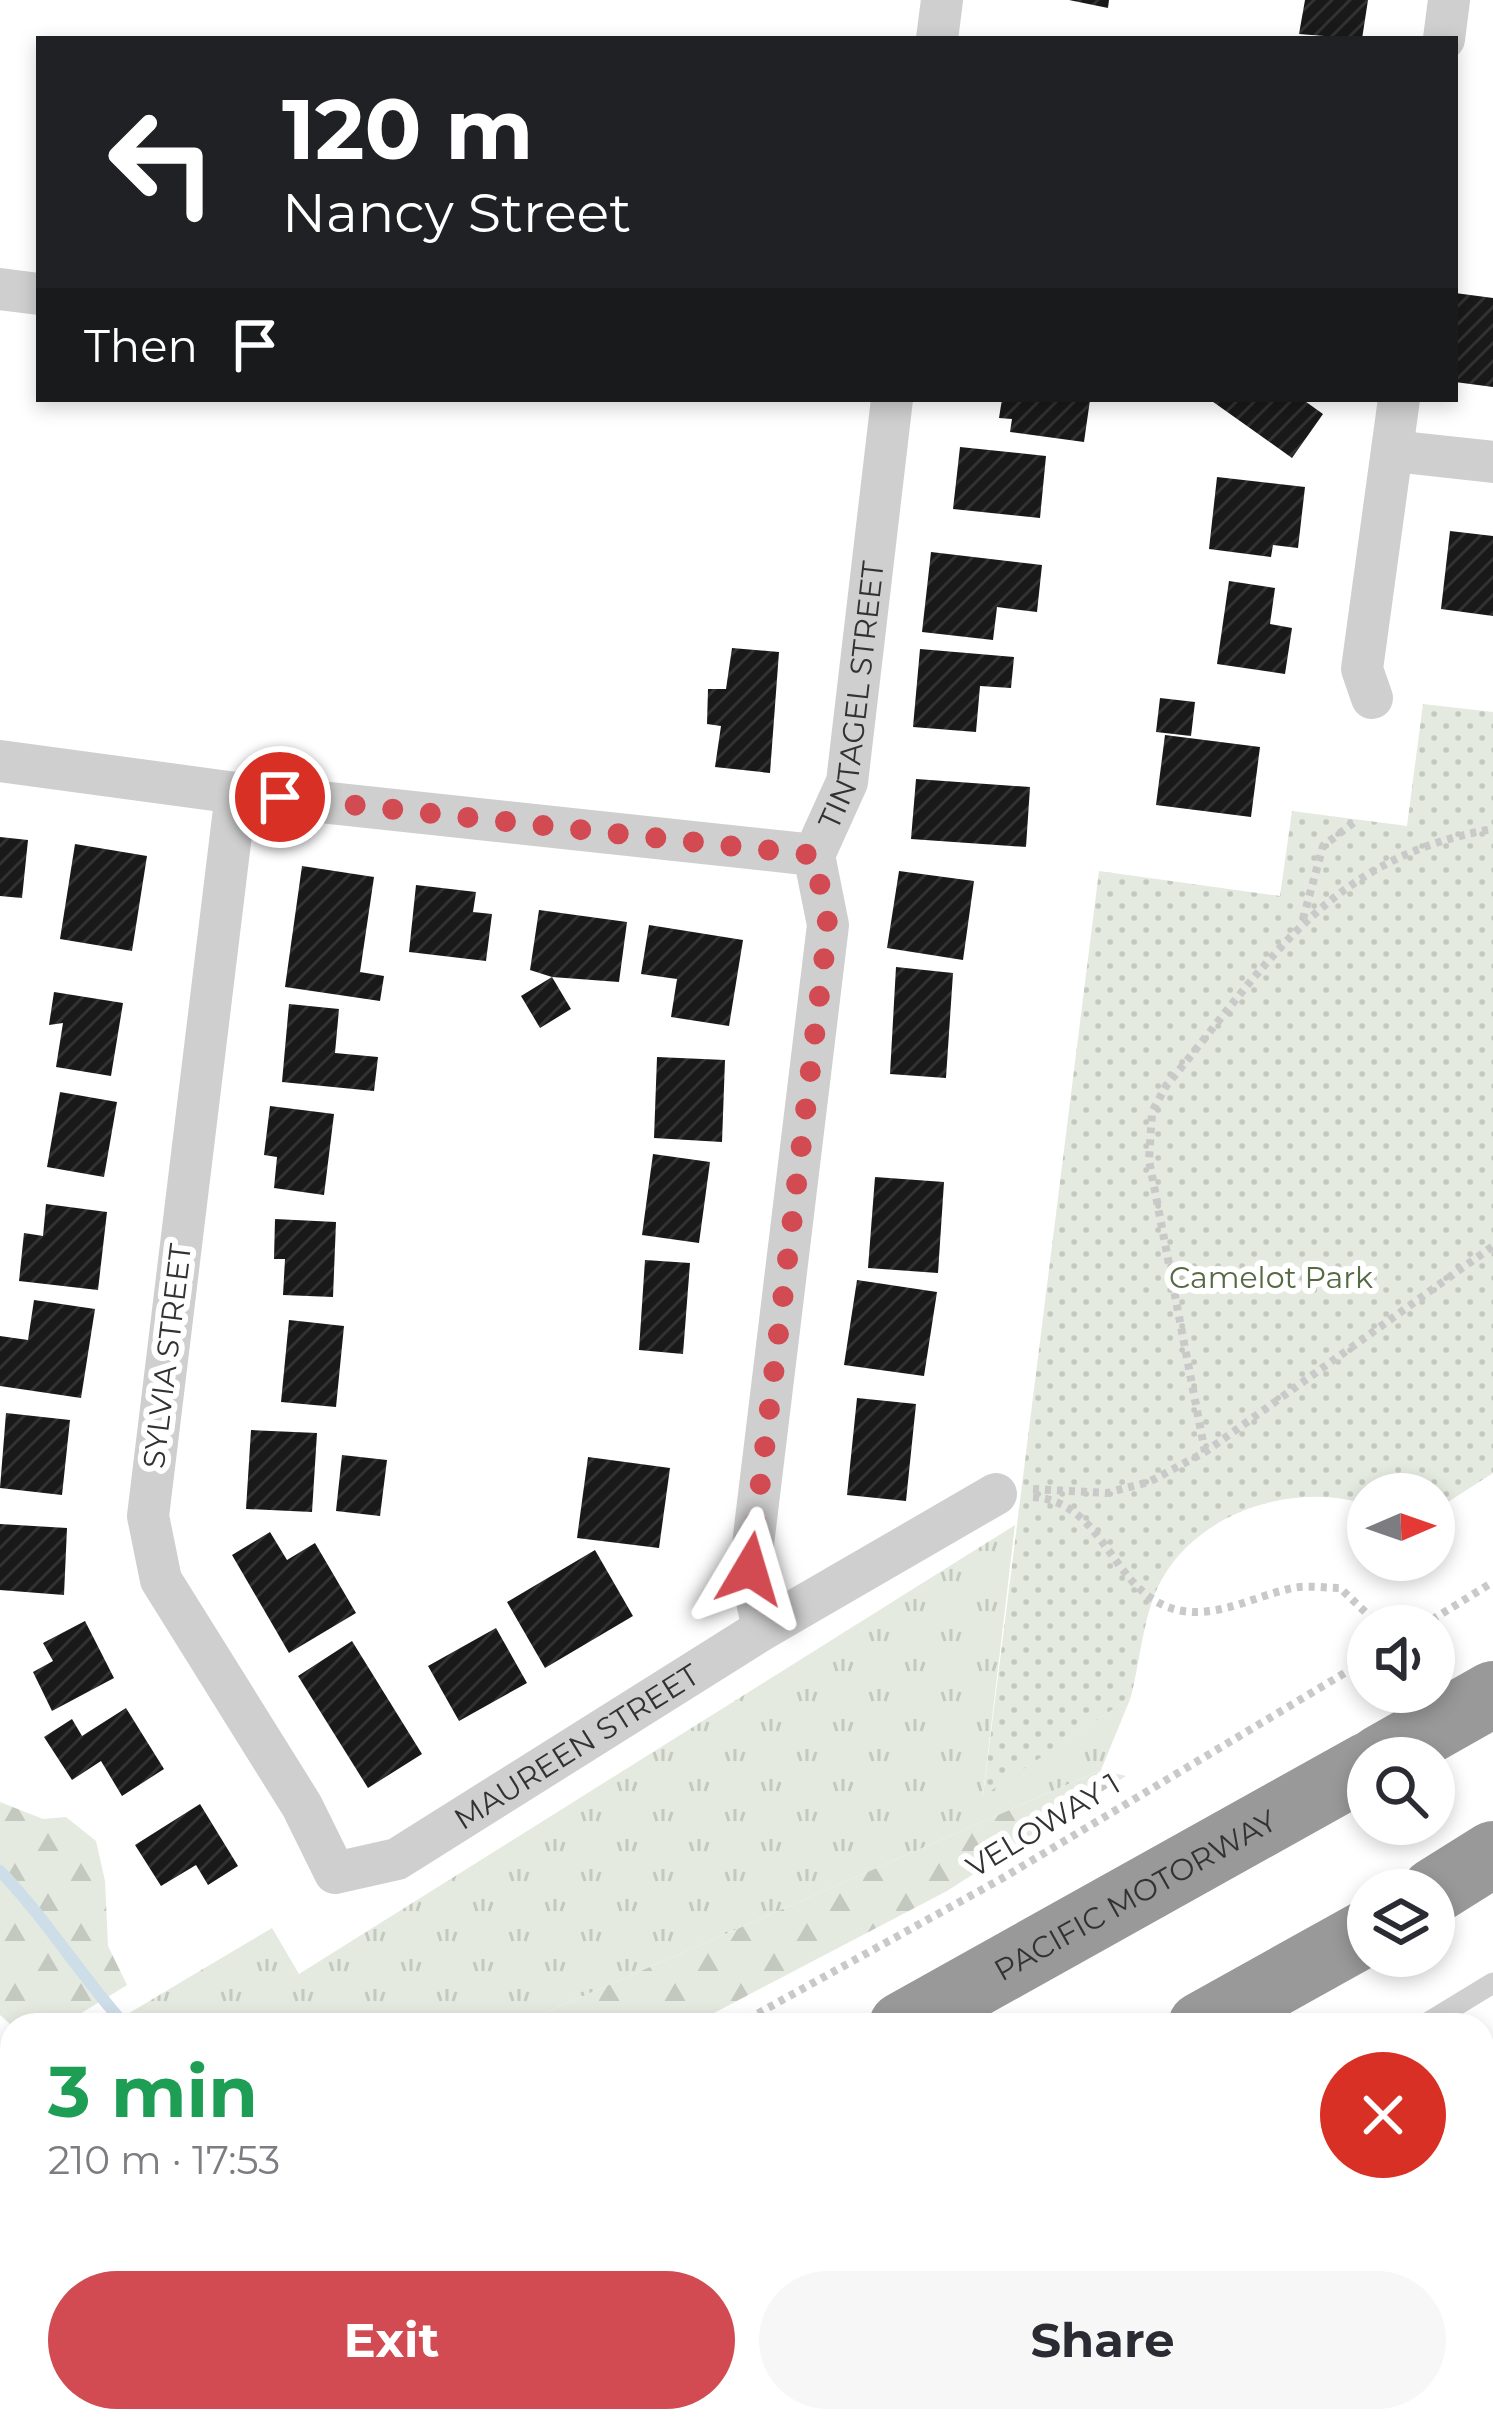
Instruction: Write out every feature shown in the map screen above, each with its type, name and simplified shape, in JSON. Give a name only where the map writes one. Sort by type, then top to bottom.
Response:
[{"type":"highway","points":[[1417,1737],[1493,1694]]},
{"type":"highway","name":"PACIFIC MOTORWAY","points":[[924,2013],[1347,1777]]},
{"type":"highway","points":[[1455,1878],[1493,1855]]},
{"type":"highway","points":[[1223,2013],[1347,1944]]},
{"type":"highway","points":[[1270,2013],[1347,1949]]},
{"type":"street","points":[[937,36],[942,0]]},
{"type":"street","points":[[1444,36],[1449,0]]},
{"type":"street","points":[[0,289],[36,294]]},
{"type":"street","name":"TINTAGEL STREET","points":[[763,1629],[750,1569],[828,925],[814,855],[847,782],[892,402]]},
{"type":"street","points":[[1372,698],[1362,669],[1399,402]]},
{"type":"street","points":[[1393,451],[1493,462]]},
{"type":"street","points":[[0,761],[236,793],[814,855]]},
{"type":"street","name":"SYLVIA STREET","points":[[236,793],[148,1516],[161,1580],[302,1805],[335,1873]]},
{"type":"street","name":"MAUREEN STREET","points":[[335,1873],[397,1858],[763,1629],[996,1494]]},
{"type":"lane","points":[[1444,2013],[1493,1983]]},
{"type":"path","points":[[1302,921],[1323,846],[1357,820]]},
{"type":"path","points":[[1205,1452],[1149,1160],[1150,1125],[1166,1086],[1302,921],[1349,881],[1412,848],[1493,829]]},
{"type":"path","points":[[996,1494],[1046,1486],[1107,1492],[1149,1483],[1205,1452],[1493,1246]]},
{"type":"path","points":[[996,1494],[1052,1498],[1076,1510],[1095,1526],[1148,1598],[1183,1611],[1220,1609],[1297,1587],[1340,1588],[1358,1605]]},
{"type":"path","points":[[1455,1606],[1493,1582]]},
{"type":"path","name":"VELOWAY 1","points":[[759,2013],[1000,1879],[1347,1672]]},
{"type":"green space","name":"Camelot Park","points":[[1423,704],[1493,712],[1493,1473],[1455,1497],[1455,1473],[1347,1473],[1347,1500],[1281,1500],[1225,1519],[1179,1555],[1162,1579],[1147,1620],[1131,1697],[983,1796],[1099,871],[1280,896],[1292,811],[1407,826]]},
{"type":"green space","points":[[1015,1525],[983,1795],[1131,1697],[1101,1770],[544,2013],[129,2013],[272,1928],[299,1974]]},
{"type":"green space","points":[[1101,1770],[1126,1776],[947,1891],[714,2013],[544,2013]]},
{"type":"green space","points":[[0,1802],[43,1819],[66,1817],[96,1841],[105,1881],[108,1946],[127,1985],[82,2013],[0,2013]]},
{"type":"building","points":[[1069,0],[1109,0],[1108,8]]},
{"type":"building","points":[[1305,0],[1368,0],[1362,36],[1299,34]]},
{"type":"building","points":[[1458,293],[1493,298],[1493,387],[1458,382]]},
{"type":"building","points":[[1002,402],[1090,402],[1084,442],[1010,432],[1012,419],[999,418]]},
{"type":"building","points":[[1213,402],[1306,402],[1323,414],[1292,458]]},
{"type":"building","points":[[960,447],[1046,456],[1040,518],[953,509]]},
{"type":"building","points":[[1217,477],[1305,487],[1298,548],[1273,545],[1271,557],[1209,549]]},
{"type":"building","points":[[1450,531],[1493,536],[1493,616],[1441,609]]},
{"type":"building","points":[[931,552],[1042,565],[1037,612],[997,607],[993,640],[922,632]]},
{"type":"building","points":[[1229,581],[1275,588],[1270,624],[1292,628],[1285,674],[1217,664]]},
{"type":"building","points":[[732,648],[779,652],[770,773],[715,767],[721,726],[707,724],[708,689],[726,689]]},
{"type":"building","points":[[920,649],[1014,657],[1011,688],[980,686],[976,732],[913,727]]},
{"type":"building","points":[[1160,698],[1195,702],[1191,736],[1156,732]]},
{"type":"building","points":[[1165,735],[1260,747],[1251,817],[1156,805]]},
{"type":"building","points":[[916,779],[1030,787],[1026,847],[911,839]]},
{"type":"building","points":[[0,837],[28,840],[22,898],[0,896]]},
{"type":"building","points":[[75,844],[147,856],[132,951],[60,939]]},
{"type":"building","points":[[302,866],[374,877],[360,972],[384,976],[380,1001],[285,987]]},
{"type":"building","points":[[899,871],[974,881],[963,960],[887,948]]},
{"type":"building","points":[[416,885],[476,892],[473,912],[492,914],[486,961],[409,952]]},
{"type":"building","points":[[539,910],[627,922],[619,982],[552,977],[530,970]]},
{"type":"building","points":[[649,925],[743,940],[729,1026],[671,1017],[677,979],[641,974]]},
{"type":"building","points":[[896,967],[953,973],[946,1078],[890,1074]]},
{"type":"building","points":[[552,977],[571,1009],[540,1028],[521,996]]},
{"type":"building","points":[[54,992],[123,1003],[111,1076],[56,1067],[63,1023],[49,1025]]},
{"type":"building","points":[[289,1004],[339,1009],[335,1053],[378,1057],[374,1091],[282,1082]]},
{"type":"building","points":[[657,1057],[725,1060],[722,1142],[654,1138]]},
{"type":"building","points":[[60,1092],[117,1102],[104,1177],[47,1167]]},
{"type":"building","points":[[270,1106],[334,1114],[324,1195],[274,1188],[277,1157],[264,1155]]},
{"type":"building","points":[[653,1154],[710,1162],[699,1243],[642,1235]]},
{"type":"building","points":[[875,1177],[944,1182],[938,1273],[868,1268]]},
{"type":"building","points":[[46,1204],[107,1212],[98,1290],[19,1281],[24,1233],[43,1236]]},
{"type":"building","points":[[275,1219],[336,1222],[333,1297],[283,1295],[285,1259],[274,1259]]},
{"type":"building","points":[[645,1260],[690,1263],[683,1354],[639,1350]]},
{"type":"building","points":[[857,1280],[937,1292],[924,1376],[844,1365]]},
{"type":"building","points":[[34,1300],[95,1309],[81,1398],[0,1386],[0,1336],[28,1340]]},
{"type":"building","points":[[289,1320],[344,1326],[336,1407],[281,1402]]},
{"type":"building","points":[[857,1398],[916,1404],[906,1501],[847,1495]]},
{"type":"building","points":[[6,1413],[70,1420],[62,1495],[0,1488]]},
{"type":"building","points":[[251,1430],[317,1433],[312,1512],[246,1509]]},
{"type":"building","points":[[342,1455],[387,1460],[380,1516],[336,1511]]},
{"type":"building","points":[[588,1457],[670,1468],[659,1548],[577,1538]]},
{"type":"building","points":[[0,1524],[67,1528],[64,1595],[0,1590]]},
{"type":"building","points":[[270,1532],[287,1560],[315,1543],[356,1613],[289,1653],[232,1555]]},
{"type":"building","points":[[595,1550],[633,1616],[545,1668],[507,1602]]},
{"type":"building","points":[[85,1621],[114,1678],[52,1711],[33,1672],[53,1661],[43,1643]]},
{"type":"building","points":[[496,1628],[527,1683],[459,1721],[428,1666]]},
{"type":"building","points":[[352,1641],[422,1754],[368,1788],[298,1676]]},
{"type":"building","points":[[126,1708],[164,1769],[122,1796],[101,1761],[72,1780],[44,1737],[72,1719],[82,1736]]},
{"type":"building","points":[[200,1804],[238,1866],[208,1885],[196,1865],[161,1886],[135,1845]]},
{"type":"waterway","points":[[0,1871],[115,2013]]},
{"type":"route","points":[[280,797],[814,855],[828,925],[750,1569]]}]
